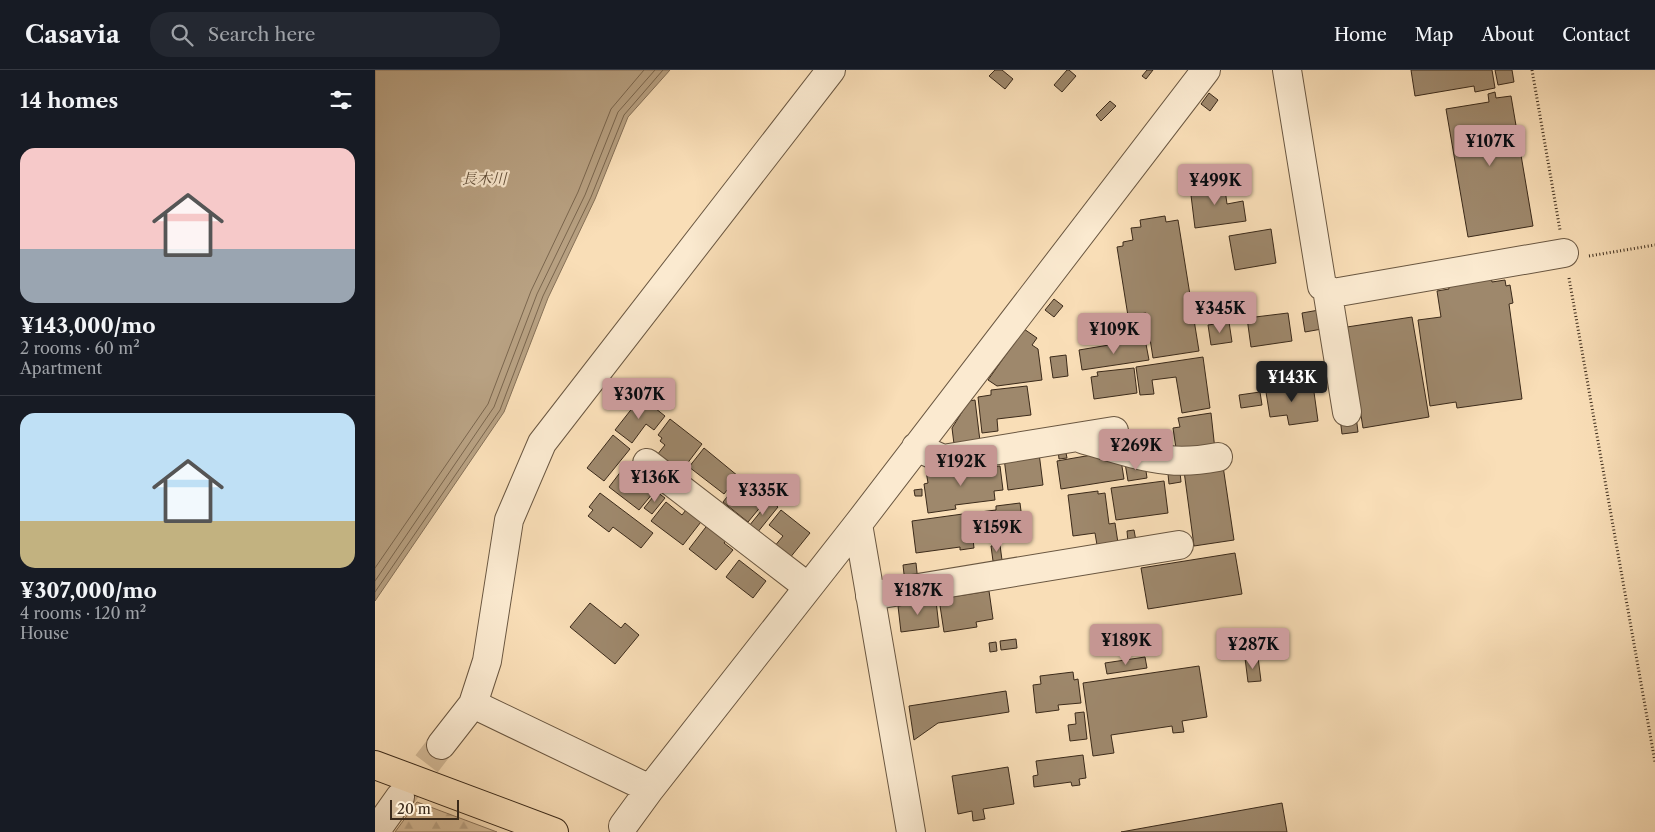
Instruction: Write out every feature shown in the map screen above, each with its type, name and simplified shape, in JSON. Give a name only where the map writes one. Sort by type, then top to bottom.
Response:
[{"type":"highway","points":[[375,765],[554,832]]},
{"type":"street","points":[[441,745],[473,704],[487,661],[509,520],[542,443],[831,70]]},
{"type":"street","points":[[623,826],[858,524],[1206,70]]},
{"type":"street","points":[[1287,70],[1321,286],[1333,294],[1565,256]]},
{"type":"street","points":[[1327,289],[1347,412]]},
{"type":"street","points":[[916,447],[943,459],[1114,431]]},
{"type":"street","points":[[1076,438],[1120,450],[1169,460],[1200,460],[1218,457]]},
{"type":"street","points":[[647,463],[808,587]]},
{"type":"street","points":[[858,524],[911,832]]},
{"type":"street","points":[[870,596],[1179,545]]},
{"type":"street","points":[[473,704],[650,789]]},
{"type":"street","points":[[375,832],[400,798]]},
{"type":"path","points":[[1532,70],[1655,762]]},
{"type":"path","points":[[1565,256],[1655,245]]},
{"type":"green space","points":[[417,802],[497,832],[395,832]]},
{"type":"water","name":"長木川","points":[[375,70],[670,70],[628,117],[595,199],[548,298],[504,412],[375,601]]},
{"type":"building","points":[[995,70],[1002,70],[1013,79],[1005,89],[989,76]]},
{"type":"building","points":[[1067,70],[1076,76],[1062,92],[1054,85]]},
{"type":"building","points":[[1147,70],[1153,70],[1146,79],[1142,76]]},
{"type":"building","points":[[1411,70],[1492,70],[1495,88],[1475,92],[1474,86],[1415,96]]},
{"type":"building","points":[[1495,70],[1512,70],[1514,82],[1498,85]]},
{"type":"building","points":[[1495,92],[1496,98],[1511,96],[1533,226],[1468,237],[1446,109],[1489,102],[1488,94]]},
{"type":"building","points":[[1209,93],[1218,100],[1210,111],[1201,104]]},
{"type":"building","points":[[1110,101],[1116,106],[1101,121],[1096,115]]},
{"type":"building","points":[[1224,182],[1227,204],[1243,201],[1246,221],[1195,228],[1190,187]]},
{"type":"building","points":[[1165,216],[1166,222],[1178,220],[1199,351],[1153,358],[1146,313],[1128,316],[1117,247],[1123,246],[1123,242],[1133,240],[1131,228],[1141,227],[1140,220]]},
{"type":"building","points":[[1271,229],[1276,263],[1235,270],[1229,236]]},
{"type":"building","points":[[1491,278],[1492,282],[1505,280],[1506,286],[1510,285],[1513,303],[1509,304],[1522,399],[1457,408],[1456,402],[1430,406],[1418,320],[1441,317],[1437,291],[1449,289],[1448,284]]},
{"type":"building","points":[[1054,299],[1063,306],[1054,317],[1045,310]]},
{"type":"building","points":[[1319,310],[1322,329],[1305,332],[1302,313]]},
{"type":"building","points":[[1288,313],[1292,341],[1251,347],[1247,318]]},
{"type":"building","points":[[1412,317],[1429,417],[1363,428],[1347,327]]},
{"type":"building","points":[[1229,322],[1232,342],[1211,345],[1208,325]]},
{"type":"building","points":[[1024,329],[1037,338],[1032,345],[1038,349],[1042,380],[997,386],[988,380]]},
{"type":"building","points":[[1145,339],[1149,360],[1082,370],[1079,350]]},
{"type":"building","points":[[1066,355],[1068,376],[1053,378],[1050,357]]},
{"type":"building","points":[[1203,357],[1210,408],[1182,413],[1176,377],[1152,380],[1154,394],[1140,395],[1136,367]]},
{"type":"building","points":[[1134,368],[1137,393],[1094,399],[1091,377],[1098,376],[1097,372]]},
{"type":"building","points":[[1294,381],[1295,388],[1313,385],[1318,421],[1289,425],[1287,415],[1270,417],[1265,386]]},
{"type":"building","points":[[1027,386],[1031,415],[997,419],[998,431],[982,433],[978,397],[991,395],[991,390]]},
{"type":"building","points":[[1260,392],[1262,405],[1241,408],[1239,395]]},
{"type":"building","points":[[641,397],[665,416],[654,430],[646,424],[632,443],[615,430]]},
{"type":"building","points":[[975,400],[980,441],[954,444],[952,428],[969,401]]},
{"type":"building","points":[[1211,413],[1215,450],[1177,455],[1173,428],[1180,427],[1178,418]]},
{"type":"building","points":[[1356,416],[1358,432],[1342,434],[1340,418]]},
{"type":"building","points":[[670,419],[702,444],[680,473],[657,455],[665,445],[660,441],[662,438],[658,435]]},
{"type":"building","points":[[613,435],[630,449],[604,481],[587,468]]},
{"type":"building","points":[[704,448],[738,476],[724,494],[689,467]]},
{"type":"building","points":[[1065,448],[1067,458],[1059,459],[1058,450]]},
{"type":"building","points":[[1109,452],[1121,460],[1124,479],[1061,489],[1057,461]]},
{"type":"building","points":[[1039,453],[1043,485],[1008,490],[1004,458]]},
{"type":"building","points":[[1125,463],[1145,464],[1147,478],[1128,481]]},
{"type":"building","points":[[990,464],[990,467],[1000,466],[1003,490],[994,491],[995,500],[955,505],[956,509],[928,513],[924,484],[928,483],[926,471]]},
{"type":"building","points":[[1223,466],[1234,540],[1194,546],[1184,471]]},
{"type":"building","points":[[622,470],[653,493],[639,510],[609,487]]},
{"type":"building","points":[[1180,472],[1181,482],[1169,484],[1168,474]]},
{"type":"building","points":[[742,478],[767,499],[748,522],[723,502]]},
{"type":"building","points":[[1164,481],[1168,513],[1116,520],[1111,488]]},
{"type":"building","points":[[922,489],[922,496],[915,496],[914,490]]},
{"type":"building","points":[[1098,491],[1098,494],[1105,493],[1109,524],[1115,523],[1118,543],[1097,545],[1095,533],[1073,536],[1068,495]]},
{"type":"building","points":[[657,492],[665,498],[652,514],[644,508]]},
{"type":"building","points":[[600,493],[653,533],[641,548],[613,527],[609,532],[588,516],[593,510],[589,507]]},
{"type":"building","points":[[770,500],[778,507],[757,533],[749,526]]},
{"type":"building","points":[[666,502],[682,515],[689,506],[704,518],[683,545],[651,521]]},
{"type":"building","points":[[1020,503],[1024,535],[983,540],[980,512],[996,510],[996,506]]},
{"type":"building","points":[[781,510],[810,533],[789,559],[774,547],[783,536],[769,525]]},
{"type":"building","points":[[970,513],[974,548],[960,550],[960,547],[916,553],[912,521]]},
{"type":"building","points":[[709,523],[727,539],[724,543],[733,550],[716,570],[689,549]]},
{"type":"building","points":[[1134,530],[1136,541],[1128,542],[1127,531]]},
{"type":"building","points":[[1000,545],[1002,560],[993,561],[991,546]]},
{"type":"building","points":[[1235,553],[1242,594],[1148,609],[1141,568]]},
{"type":"building","points":[[739,560],[766,581],[753,598],[726,577]]},
{"type":"building","points":[[916,563],[918,582],[905,583],[903,565]]},
{"type":"building","points":[[989,591],[993,619],[976,622],[977,627],[944,632],[939,599]]},
{"type":"building","points":[[936,601],[939,627],[901,632],[898,606]]},
{"type":"building","points":[[590,603],[621,628],[625,623],[639,635],[615,664],[570,627]]},
{"type":"building","points":[[1016,639],[1017,648],[1001,650],[1000,641]]},
{"type":"building","points":[[996,642],[997,651],[990,652],[989,643]]},
{"type":"building","points":[[1145,657],[1147,668],[1107,674],[1105,663]]},
{"type":"building","points":[[1258,657],[1261,681],[1248,682],[1245,658]]},
{"type":"building","points":[[1199,666],[1207,717],[1182,721],[1184,732],[1173,733],[1172,726],[1111,735],[1114,753],[1093,756],[1083,683]]},
{"type":"building","points":[[1073,672],[1074,680],[1078,679],[1081,703],[1058,705],[1059,710],[1036,713],[1033,685],[1041,684],[1040,676]]},
{"type":"building","points":[[1006,691],[1009,712],[938,723],[914,740],[909,706]]},
{"type":"building","points":[[1084,712],[1087,739],[1070,741],[1068,725],[1076,724],[1075,713]]},
{"type":"building","points":[[1083,755],[1086,778],[1079,779],[1080,785],[1072,786],[1071,782],[1034,787],[1033,776],[1038,775],[1036,761]]},
{"type":"building","points":[[1008,767],[1014,804],[983,809],[985,819],[973,821],[972,811],[958,814],[952,776]]},
{"type":"building","points":[[1282,803],[1287,832],[1121,832]]},
{"type":"tunnel","points":[[401,797],[441,745]]}]
